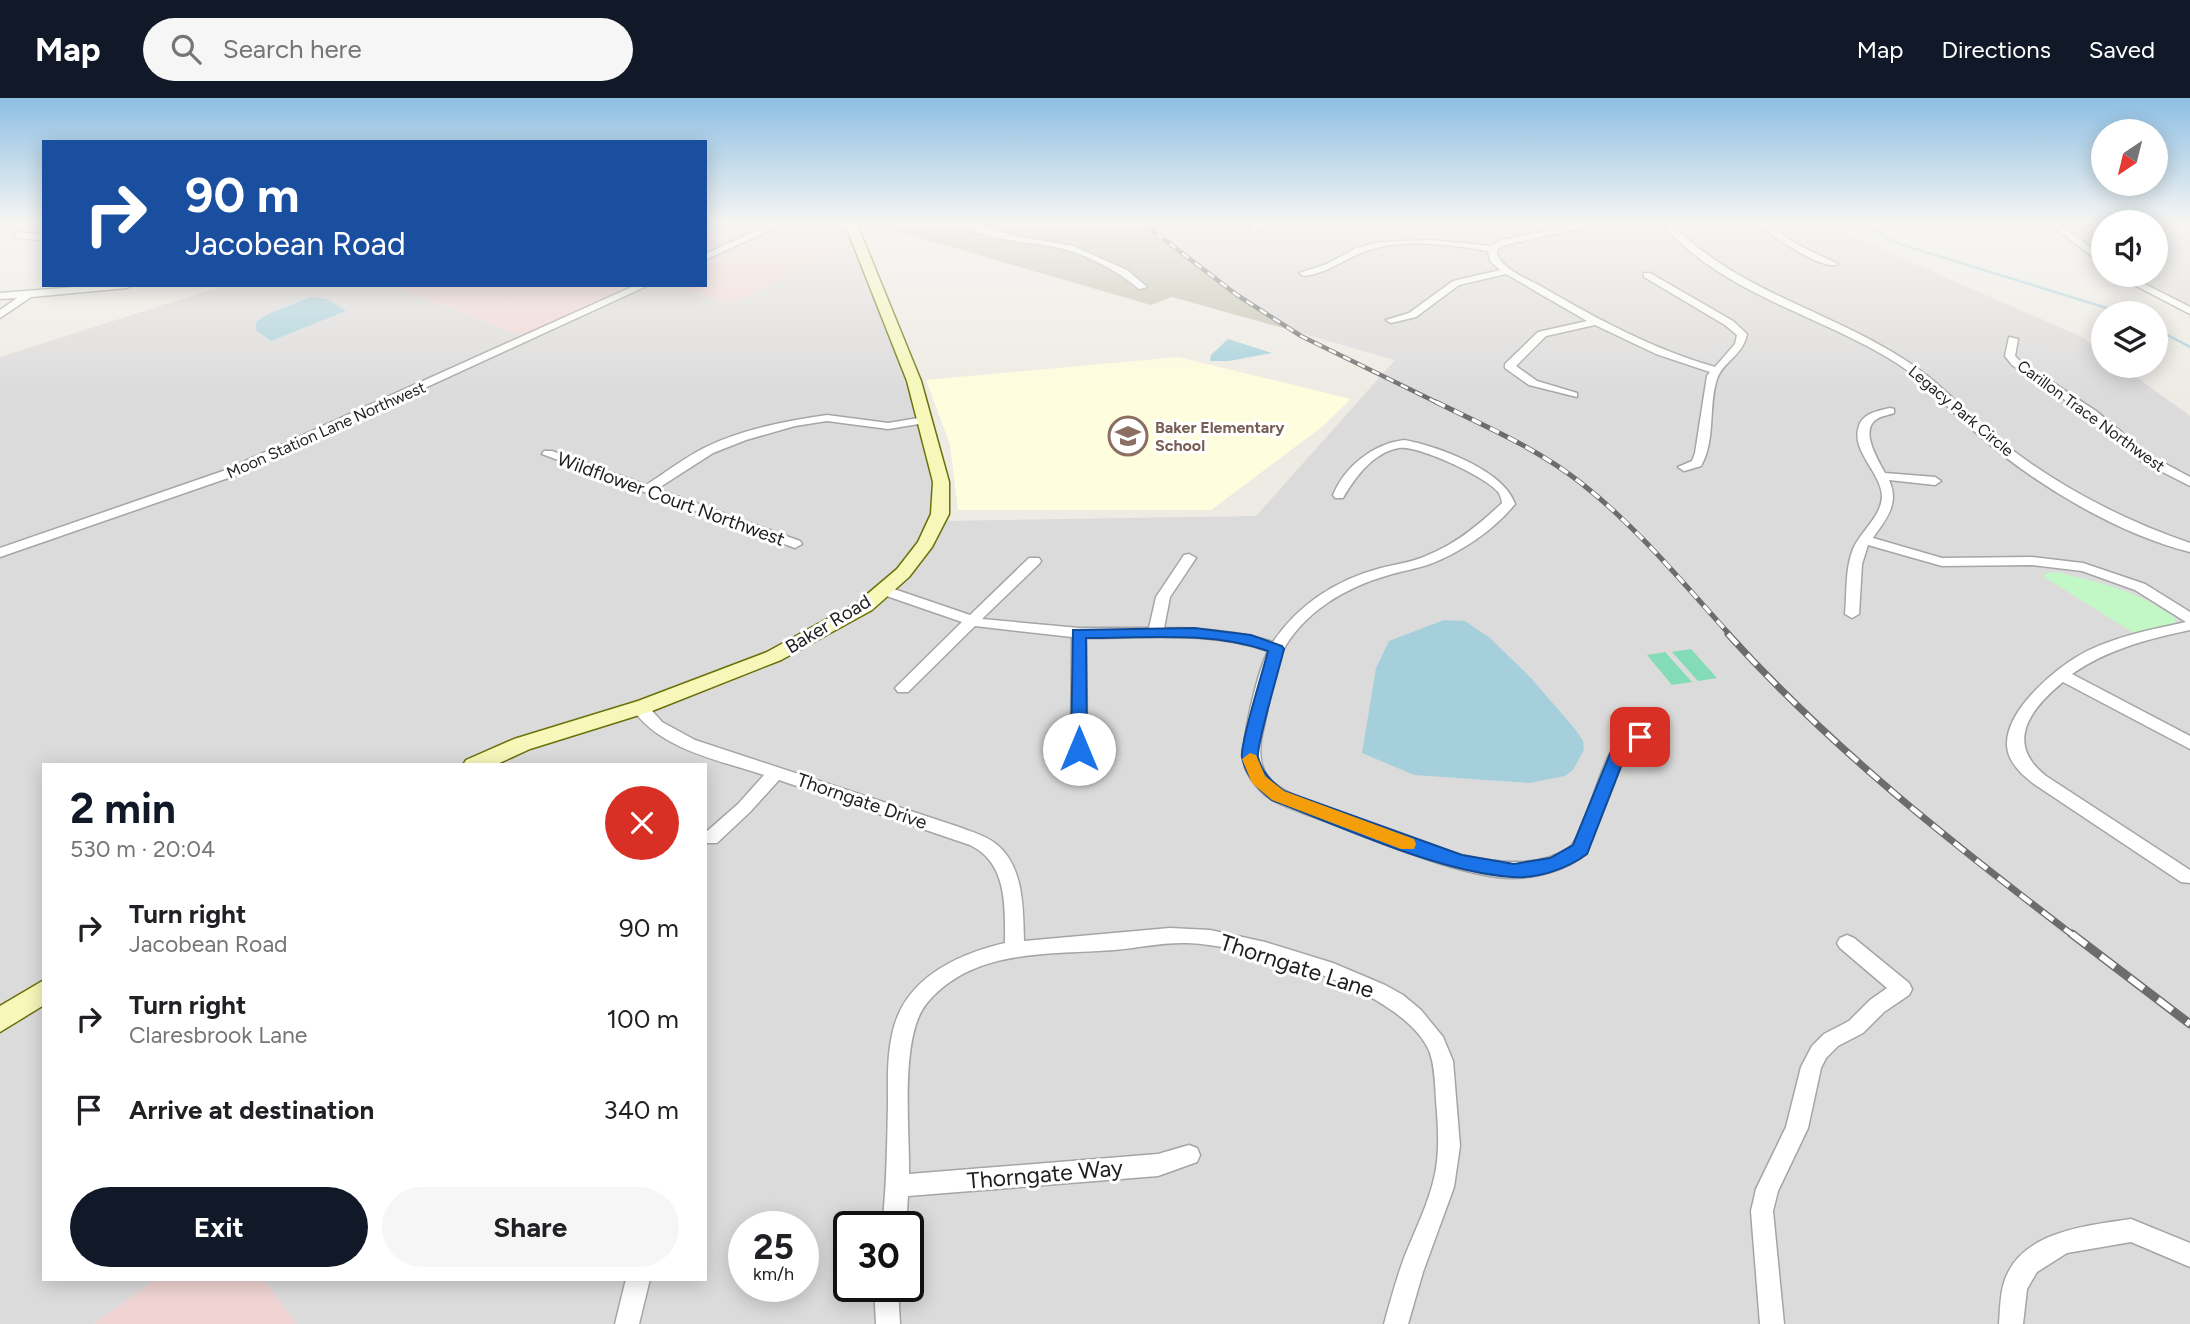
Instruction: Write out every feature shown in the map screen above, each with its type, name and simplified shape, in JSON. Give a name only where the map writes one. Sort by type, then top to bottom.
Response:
[{"type":"main road","name":"Baker Road","points":[[479,763],[522,744],[640,708],[774,656],[865,606],[903,573],[926,543],[940,514],[941,482],[914,381],[874,281]]},
{"type":"main road","points":[[0,1020],[42,992]]},
{"type":"street","points":[[1135,281],[1142,287]]},
{"type":"street","points":[[1391,320],[1412,315],[1456,284],[1467,281]]},
{"type":"street","points":[[1525,281],[1648,350],[1715,370]]},
{"type":"street","points":[[1658,281],[1730,323],[1742,334],[1740,345],[1715,370],[1707,399],[1701,453],[1697,463],[1684,467]]},
{"type":"street","name":"Legacy Park Circle","points":[[1739,281],[1855,336],[1908,366],[1997,444],[2051,483],[2107,514],[2190,548]]},
{"type":"street","points":[[0,315],[42,285]]},
{"type":"street","points":[[0,296],[107,287]]},
{"type":"street","name":"Moon Station Lane Northwest","points":[[0,553],[227,474],[640,287]]},
{"type":"street","points":[[2143,287],[2190,312]]},
{"type":"street","points":[[1573,395],[1533,383],[1509,366],[1542,334],[1596,322]]},
{"type":"street","name":"Carillon Trace Northwest","points":[[2013,339],[2010,356],[2016,363],[2092,413],[2145,458],[2190,482]]},
{"type":"street","points":[[1853,614],[1858,557],[1889,496],[1883,476],[1875,468],[1864,438],[1869,419],[1878,412],[1890,411]]},
{"type":"street","points":[[647,490],[709,450],[742,437],[794,423],[827,418],[888,426],[925,420]]},
{"type":"street","points":[[1339,495],[1342,484],[1370,458],[1391,446],[1405,444],[1436,454],[1486,478],[1505,491],[1509,504],[1451,550],[1425,562],[1354,581],[1308,610],[1294,624],[1277,649],[1249,754],[1258,779],[1278,796],[1390,838],[1491,869],[1532,870],[1569,858],[1580,849],[1618,753],[1640,737]]},
{"type":"street","name":"Wildflower Court Northwest","points":[[548,454],[795,544]]},
{"type":"street","points":[[1883,476],[1935,481]]},
{"type":"street","points":[[1866,540],[1933,561],[2043,561],[2088,568],[2152,593],[2190,619]]},
{"type":"street","points":[[1156,632],[1163,597],[1189,558]]},
{"type":"street","points":[[903,688],[1034,561]]},
{"type":"street","points":[[883,590],[971,621],[1079,633],[1156,632],[1224,636],[1251,640],[1277,649]]},
{"type":"street","points":[[2187,877],[2092,817],[2022,764],[2015,751],[2016,729],[2042,693],[2062,675],[2093,654],[2124,642],[2190,626]]},
{"type":"street","points":[[1079,633],[1079,749]]},
{"type":"street","points":[[2062,675],[2190,743]]},
{"type":"street","name":"Thorngate Drive","points":[[640,708],[656,726],[689,744],[950,831],[991,849],[1002,861],[1013,897],[1015,949]]},
{"type":"street","points":[[711,838],[753,799],[776,772]]},
{"type":"street","name":"Thorngate Lane","points":[[896,1211],[900,1186],[901,1039],[909,1015],[919,998],[936,981],[965,962],[1006,949],[1187,935],[1218,938],[1253,946],[1370,986],[1397,1002],[1416,1019],[1439,1048],[1445,1076],[1449,1127],[1447,1161],[1435,1216],[1412,1270],[1396,1324]]},
{"type":"street","points":[[1772,1324],[1762,1211],[1767,1189],[1797,1128],[1811,1067],[1819,1052],[1831,1040],[1856,1027],[1877,1006],[1902,989],[1847,943]]},
{"type":"street","name":"Thorngate Way","points":[[900,1186],[1158,1165],[1189,1155]]},
{"type":"street","points":[[2011,1324],[2010,1307],[2015,1286],[2029,1264],[2063,1242],[2131,1230],[2190,1255]]},
{"type":"street","points":[[627,1324],[638,1281]]},
{"type":"street","points":[[887,1302],[888,1324]]},
{"type":"shaded area","points":[[707,281],[776,281],[731,304],[682,287],[707,287]]},
{"type":"shaded area","points":[[776,281],[875,281],[889,304],[945,521],[1256,516],[1395,360],[1283,328],[1223,281],[1955,281],[2082,337],[2091,344],[2091,378],[2138,378],[2190,416],[2190,1324],[296,1324],[265,1281],[707,1281],[707,763],[42,763],[42,1281],[153,1281],[94,1324],[0,1324],[0,357],[220,287],[393,287],[525,336],[641,287],[682,287],[731,304]]},
{"type":"shaded area","points":[[1069,281],[1223,281],[1283,328],[1172,297],[1151,305]]},
{"type":"shaded area","points":[[2168,281],[2190,281],[2190,308],[2149,287],[2168,287]]},
{"type":"shaded area","points":[[393,287],[641,287],[525,336]]},
{"type":"shaded area","name":"Baker Elementary School","points":[[1178,357],[1351,399],[1323,426],[1211,510],[958,510],[950,445],[926,380]]},
{"type":"shaded area","points":[[153,1281],[265,1281],[296,1324],[94,1324]]},
{"type":"green space","points":[[2057,572],[2104,584],[2149,601],[2176,619],[2174,624],[2137,635],[2044,577],[2046,573]]},
{"type":"green space","points":[[1691,649],[1717,678],[1698,681],[1672,652]]},
{"type":"green space","points":[[1666,652],[1692,682],[1672,685],[1647,655]]},
{"type":"water","points":[[311,297],[326,299],[346,311],[271,341],[256,330],[256,322],[270,313]]},
{"type":"water","points":[[1228,339],[1272,353],[1229,361],[1210,361],[1211,355]]},
{"type":"water","points":[[1444,620],[1465,621],[1490,638],[1531,678],[1575,729],[1583,741],[1584,750],[1573,770],[1565,776],[1529,783],[1414,775],[1362,753],[1376,668],[1389,641]]},
{"type":"waterway","points":[[2020,281],[2091,303]]},
{"type":"waterway","points":[[2168,335],[2190,347]]},
{"type":"railway","points":[[1219,281],[1301,336],[1440,404]]},
{"type":"railway","points":[[1436,402],[1529,449],[1581,483],[1640,537],[1730,635]]},
{"type":"railway","points":[[1728,634],[1808,716],[1894,793],[2074,936]]},
{"type":"railway","points":[[2072,934],[2190,1024]]},
{"type":"slow traffic","points":[[1250,759],[1258,779],[1278,796],[1407,844]]},
{"type":"place","name":"Baker Elementary School","points":[[1128,436]]},
{"type":"route","points":[[1079,749],[1079,633],[1194,633],[1251,640],[1277,649],[1249,754],[1258,779],[1268,788],[1278,796],[1461,862],[1514,871],[1552,865],[1569,858],[1580,849],[1587,838],[1618,753],[1640,737]]}]
